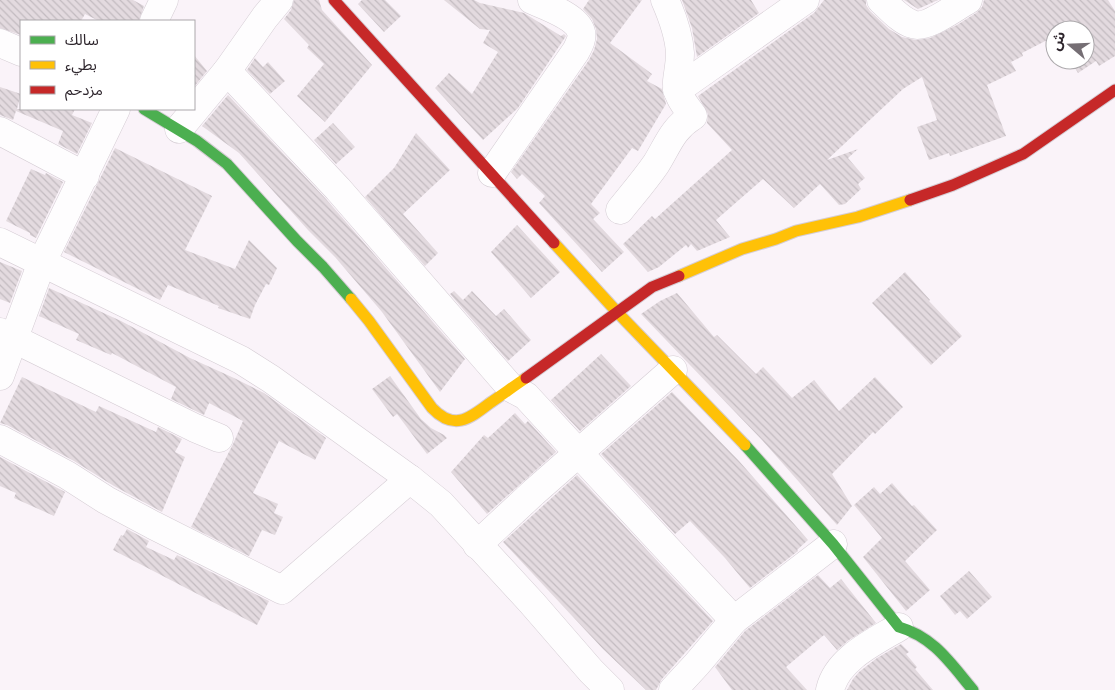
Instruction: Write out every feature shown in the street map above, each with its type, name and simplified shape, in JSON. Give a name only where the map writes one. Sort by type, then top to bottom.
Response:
[{"type":"street","points":[[154,20],[164,0]]},
{"type":"street","points":[[179,130],[227,71],[279,0]]},
{"type":"street","points":[[334,0],[617,312],[750,450],[833,544],[899,627],[934,644],[973,690]]},
{"type":"street","points":[[492,173],[581,41],[582,34],[579,26],[571,19],[532,0]]},
{"type":"street","points":[[620,210],[656,163],[675,131],[693,116],[680,98],[677,90],[680,63],[679,42],[664,0]]},
{"type":"street","points":[[677,90],[805,0]]},
{"type":"street","points":[[881,0],[904,20],[915,26],[926,24],[968,0]]},
{"type":"street","points":[[0,43],[20,52]]},
{"type":"street","points":[[227,71],[338,189],[511,388],[526,396],[637,518],[734,620]]},
{"type":"street","points":[[146,110],[212,151],[228,164],[323,267],[369,321],[426,401],[440,417],[450,421],[461,421],[470,418],[617,312],[660,284],[742,249],[776,240],[796,231],[858,216],[953,185],[992,169],[1023,154],[1115,90]]},
{"type":"street","points":[[0,376],[7,335],[116,110]]},
{"type":"street","points":[[0,131],[85,176]]},
{"type":"street","points":[[0,242],[241,360],[271,379],[410,479],[441,504],[610,690]]},
{"type":"street","points":[[7,335],[219,438]]},
{"type":"street","points":[[477,545],[673,370]]},
{"type":"street","points":[[0,439],[42,461],[106,500],[282,590],[410,479]]},
{"type":"street","points":[[673,690],[734,620],[833,544]]},
{"type":"street","points":[[830,690],[836,676],[860,651],[899,627]]},
{"type":"building","points":[[0,0],[133,0],[144,6],[139,20],[97,20],[85,14],[82,20],[20,20],[20,35],[0,28]]},
{"type":"building","points":[[294,0],[319,0],[322,10],[372,65],[325,122],[297,96],[324,64],[307,48],[309,45],[284,19],[291,10]]},
{"type":"building","points":[[362,0],[385,0],[401,16],[384,32],[358,4]]},
{"type":"building","points":[[444,0],[474,0],[524,13],[561,36],[564,34],[566,36],[518,108],[483,140],[435,88],[449,73],[472,94],[498,52],[483,43],[490,30],[480,29]]},
{"type":"building","points":[[589,0],[642,0],[610,43],[652,74],[647,81],[662,89],[666,104],[638,151],[632,148],[591,204],[600,213],[593,219],[624,252],[602,272],[539,203],[545,196],[522,174],[517,179],[511,172],[594,50],[597,39],[596,29],[592,19],[583,9]]},
{"type":"building","points":[[682,0],[751,0],[759,13],[697,57],[692,28]]},
{"type":"building","points":[[824,0],[866,0],[866,5],[870,11],[889,29],[902,37],[916,40],[930,38],[957,25],[976,13],[982,7],[984,0],[1108,0],[1115,11],[1115,56],[1099,66],[1095,62],[1095,20],[1045,20],[1045,41],[1022,53],[1023,56],[1011,62],[1016,71],[987,85],[1006,136],[950,156],[949,153],[929,160],[917,127],[937,120],[922,77],[903,89],[827,160],[858,149],[848,158],[865,178],[858,184],[861,189],[845,204],[839,205],[820,184],[794,208],[763,179],[716,220],[730,237],[697,251],[691,244],[688,248],[686,245],[659,267],[648,272],[623,244],[652,216],[655,219],[732,150],[707,123],[708,114],[698,96],[814,13]]},
{"type":"building","points":[[904,0],[938,0],[918,9]]},
{"type":"building","points":[[195,56],[207,71],[195,86]]},
{"type":"building","points":[[255,58],[263,67],[268,62],[285,81],[270,94],[247,70]]},
{"type":"building","points":[[0,87],[20,94],[17,109],[74,110],[72,115],[92,123],[77,154],[58,144],[63,131],[16,111],[13,120],[0,115]]},
{"type":"building","points":[[228,95],[326,199],[465,359],[440,392],[382,312],[335,257],[308,230],[239,153],[202,126]]},
{"type":"building","points":[[333,123],[355,147],[336,164],[314,140]]},
{"type":"building","points":[[416,133],[450,170],[403,214],[438,253],[425,266],[365,197],[394,168]]},
{"type":"building","points":[[115,148],[212,196],[185,250],[235,269],[249,240],[277,268],[269,285],[266,284],[250,319],[218,308],[219,306],[168,285],[160,300],[64,252]]},
{"type":"building","points":[[31,169],[45,175],[46,173],[63,182],[36,238],[6,221]]},
{"type":"building","points":[[517,225],[560,272],[531,298],[491,252]]},
{"type":"building","points":[[0,262],[22,271],[10,303],[0,299]]},
{"type":"building","points":[[905,272],[962,336],[931,365],[872,303]]},
{"type":"building","points":[[49,288],[121,321],[190,358],[264,393],[326,438],[315,460],[279,441],[253,493],[278,504],[274,513],[283,517],[275,535],[262,530],[249,556],[191,527],[243,421],[209,403],[204,415],[171,399],[176,387],[112,353],[111,355],[76,340],[79,334],[39,316]]},
{"type":"building","points":[[454,291],[463,300],[472,291],[496,316],[504,309],[531,340],[508,361],[450,294]]},
{"type":"building","points":[[677,293],[714,337],[717,335],[756,374],[763,367],[792,398],[814,380],[839,411],[875,377],[903,407],[875,434],[873,432],[832,474],[852,506],[837,525],[762,440],[641,314],[660,301]]},
{"type":"building","points":[[601,354],[631,386],[580,431],[551,400]]},
{"type":"building","points":[[390,376],[421,419],[447,438],[427,454],[397,414],[393,417],[372,389]]},
{"type":"building","points":[[22,377],[96,412],[99,406],[156,432],[158,427],[182,439],[175,452],[185,457],[162,512],[114,486],[74,461],[0,423]]},
{"type":"building","points":[[672,392],[739,461],[808,540],[798,551],[750,588],[690,521],[675,534],[601,454]]},
{"type":"building","points":[[515,413],[525,424],[528,421],[556,452],[487,514],[451,472],[484,435],[488,438]]},
{"type":"building","points":[[0,457],[65,492],[54,516],[14,498],[16,493],[0,486]]},
{"type":"building","points":[[577,475],[713,621],[662,679],[656,690],[646,690],[603,649],[503,542]]},
{"type":"building","points":[[892,483],[937,530],[905,561],[930,590],[906,611],[863,557],[882,538],[854,505],[874,487],[880,494]]},
{"type":"building","points":[[127,529],[149,541],[146,547],[174,560],[177,555],[269,601],[257,625],[113,550],[121,535],[123,536]]},
{"type":"building","points":[[969,571],[992,597],[967,619],[960,611],[955,615],[940,596]]},
{"type":"building","points":[[818,575],[830,588],[841,579],[876,623],[837,650],[824,635],[786,667],[807,690],[732,690],[715,667],[745,631]]},
{"type":"building","points":[[901,644],[909,652],[906,654],[917,667],[915,669],[933,690],[847,690],[859,672],[877,658]]},
{"type":"traffic: fast","points":[[146,110],[197,141],[227,164],[351,299]]},
{"type":"traffic: fast","points":[[745,445],[833,544],[899,627],[922,637],[932,644],[973,690]]},
{"type":"traffic: slow","points":[[679,276],[742,249],[796,231],[858,217],[910,200]]},
{"type":"traffic: slow","points":[[554,243],[617,312],[745,445]]},
{"type":"traffic: slow","points":[[351,299],[432,408],[447,419],[454,421],[468,418],[526,378]]},
{"type":"traffic: jam","points":[[334,0],[554,243]]},
{"type":"traffic: jam","points":[[910,200],[953,185],[1023,154],[1115,90]]},
{"type":"traffic: jam","points":[[526,378],[652,287],[679,276]]}]
